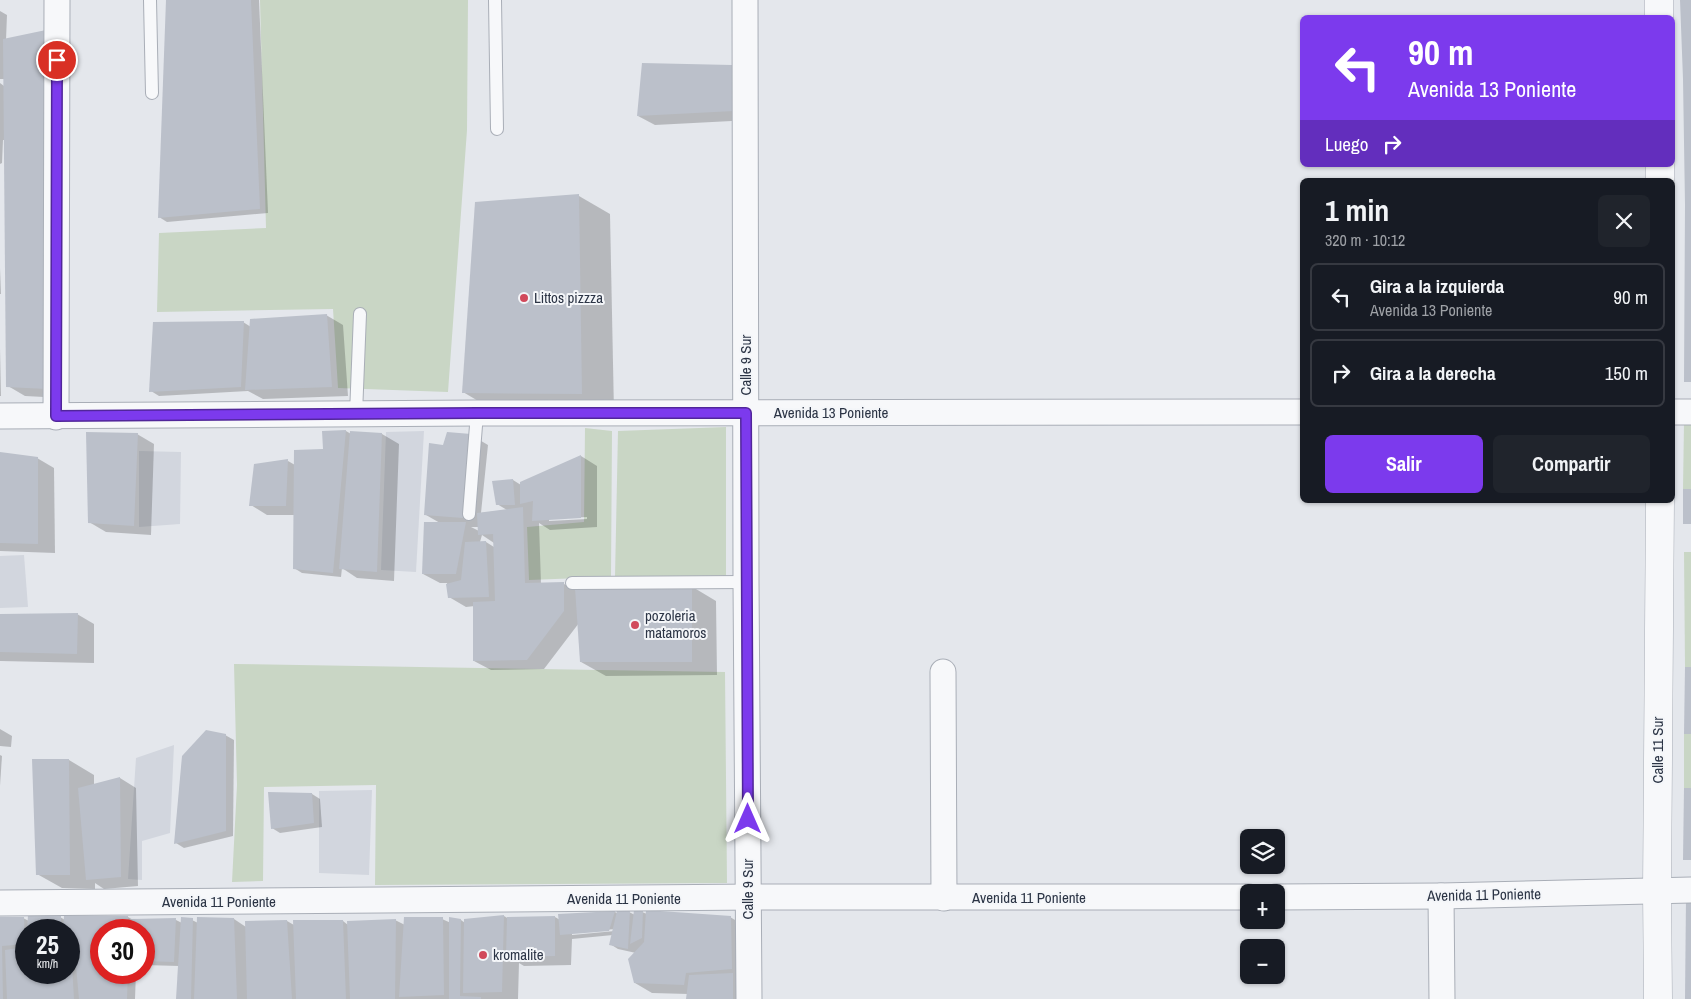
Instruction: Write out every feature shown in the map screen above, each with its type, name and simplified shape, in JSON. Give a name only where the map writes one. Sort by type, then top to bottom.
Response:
[{"type":"street","points":[[56,416],[57,0]]},
{"type":"street","name":"Calle 9 Sur","points":[[745,0],[749,999]]},
{"type":"street","points":[[1659,0],[1659,15]]},
{"type":"street","name":"Avenida 13 Poniente","points":[[0,416],[477,413],[1300,412]]},
{"type":"street","points":[[1675,412],[1691,412]]},
{"type":"street","name":"Calle 11 Sur","points":[[1658,999],[1660,503]]},
{"type":"street","points":[[943,672],[944,898]]},
{"type":"street","name":"Avenida 11 Poniente","points":[[1285,897],[1441,896],[1691,890]]},
{"type":"street","points":[[1441,896],[1442,999]]},
{"type":"street","name":"Avenida 11 Poniente","points":[[0,903],[1240,897]]},
{"type":"lane","points":[[150,0],[152,93]]},
{"type":"lane","points":[[495,0],[497,129]]},
{"type":"lane","points":[[356,414],[360,314]]},
{"type":"lane","points":[[469,514],[477,413]]},
{"type":"lane","points":[[572,583],[746,582]]},
{"type":"shaded area","points":[[424,431],[416,572],[381,570],[386,432]]},
{"type":"shaded area","points":[[139,451],[181,452],[180,524],[139,527]]},
{"type":"shaded area","points":[[24,555],[28,607],[0,608],[0,556]]},
{"type":"shaded area","points":[[174,745],[170,833],[142,841],[142,880],[128,879],[136,758]]},
{"type":"shaded area","points":[[372,790],[369,875],[319,873],[319,791]]},
{"type":"green space","points":[[260,0],[468,0],[467,130],[448,392],[338,388],[333,309],[157,312],[159,233],[266,228]]},
{"type":"green space","points":[[1684,423],[1691,423],[1691,489],[1683,489]]},
{"type":"green space","points":[[726,427],[726,580],[615,578],[618,431]]},
{"type":"green space","points":[[585,428],[612,431],[611,578],[529,580],[527,527],[584,522]]},
{"type":"green space","points":[[1684,552],[1691,552],[1691,667],[1685,667]]},
{"type":"green space","points":[[234,664],[725,672],[727,883],[375,885],[376,785],[264,787],[263,881],[232,882],[237,785]]},
{"type":"green space","points":[[1684,734],[1691,734],[1691,788],[1684,788]]},
{"type":"building","points":[[166,0],[251,0],[260,209],[158,218]]},
{"type":"building","points":[[1680,0],[1691,0],[1691,382],[1684,382],[1685,205]]},
{"type":"building","points":[[46,30],[47,389],[6,387],[3,39]]},
{"type":"building","points":[[642,63],[732,65],[734,111],[637,116]]},
{"type":"building","name":"Littos pizzza","points":[[579,194],[582,394],[462,393],[475,202]]},
{"type":"building","points":[[327,314],[332,387],[245,390],[250,319]]},
{"type":"building","points":[[244,321],[241,387],[149,392],[153,322]]},
{"type":"building","points":[[346,430],[333,573],[293,569],[294,450],[323,449],[322,431]]},
{"type":"building","points":[[350,431],[382,433],[377,572],[339,569]]},
{"type":"building","points":[[86,432],[138,433],[134,526],[88,523]]},
{"type":"building","points":[[447,432],[471,434],[463,518],[424,515],[429,443],[443,445]]},
{"type":"building","points":[[0,452],[38,457],[38,544],[0,543]]},
{"type":"building","points":[[581,455],[581,518],[532,521],[533,501],[520,504],[520,482]]},
{"type":"building","points":[[288,459],[286,506],[249,506],[254,464]]},
{"type":"building","points":[[513,479],[515,505],[496,505],[492,481]]},
{"type":"building","points":[[1683,489],[1691,489],[1691,524],[1683,524]]},
{"type":"building","points":[[523,507],[525,583],[564,582],[564,611],[527,660],[473,661],[473,602],[495,601],[493,534],[478,535],[477,513]]},
{"type":"building","points":[[424,522],[466,522],[456,574],[422,574]]},
{"type":"building","points":[[486,541],[489,597],[448,598],[446,584],[461,580],[465,542]]},
{"type":"building","name":"pozoleria matamoros","points":[[692,585],[692,662],[580,662],[575,588]]},
{"type":"building","points":[[78,613],[77,654],[0,652],[0,614]]},
{"type":"building","points":[[1685,667],[1691,667],[1691,734],[1684,734]]},
{"type":"building","points":[[206,730],[226,734],[226,831],[174,844],[182,756]]},
{"type":"building","points":[[32,759],[69,759],[70,875],[36,875]]},
{"type":"building","points":[[120,777],[121,877],[86,880],[78,788]]},
{"type":"building","points":[[1684,788],[1691,788],[1691,860],[1683,860]]},
{"type":"building","points":[[268,792],[312,793],[314,823],[271,829]]},
{"type":"building","points":[[1686,898],[1691,898],[1691,999],[1685,999]]},
{"type":"building","points":[[630,910],[628,949],[609,945],[617,911]]},
{"type":"building","points":[[634,910],[643,910],[642,938],[630,944]]},
{"type":"building","points":[[646,910],[731,916],[732,969],[686,973],[684,985],[634,983],[628,959],[644,942]]},
{"type":"building","points":[[615,911],[609,931],[560,935],[558,914]]},
{"type":"building","points":[[28,915],[61,916],[61,919],[28,919]]},
{"type":"building","name":"kromalite","points":[[504,915],[502,992],[463,993],[464,919]]},
{"type":"building","points":[[64,916],[128,916],[128,919],[90,919],[90,984],[128,984],[127,999],[79,999],[78,984],[80,984],[80,919],[64,919]]},
{"type":"building","points":[[555,916],[555,956],[506,957],[507,917]]},
{"type":"building","points":[[0,917],[24,917],[24,919],[15,919],[15,945],[2,946],[3,999],[0,999]]},
{"type":"building","points":[[181,917],[193,918],[191,999],[176,999]]},
{"type":"building","points":[[197,917],[234,918],[237,999],[194,999]]},
{"type":"building","points":[[404,917],[443,917],[444,995],[399,997]]},
{"type":"building","points":[[449,917],[461,919],[460,996],[481,997],[481,999],[449,999]]},
{"type":"building","points":[[176,918],[174,962],[155,961],[155,919],[132,919]]},
{"type":"building","points":[[396,919],[395,999],[350,999],[347,921]]},
{"type":"building","points":[[287,920],[292,999],[247,999],[245,921]]},
{"type":"building","points":[[293,920],[343,920],[346,999],[296,999]]},
{"type":"building","points":[[15,949],[15,984],[73,984],[74,999],[7,999],[5,950]]},
{"type":"building","points":[[733,973],[733,999],[686,999],[689,975]]},
{"type":"place","name":"Littos pizzza","points":[[524,298]]},
{"type":"place","name":"pozoleria matamoros","points":[[635,625]]},
{"type":"place","name":"kromalite","points":[[483,955]]},
{"type":"route","points":[[57,60],[56,416],[746,413],[748,819]]}]
